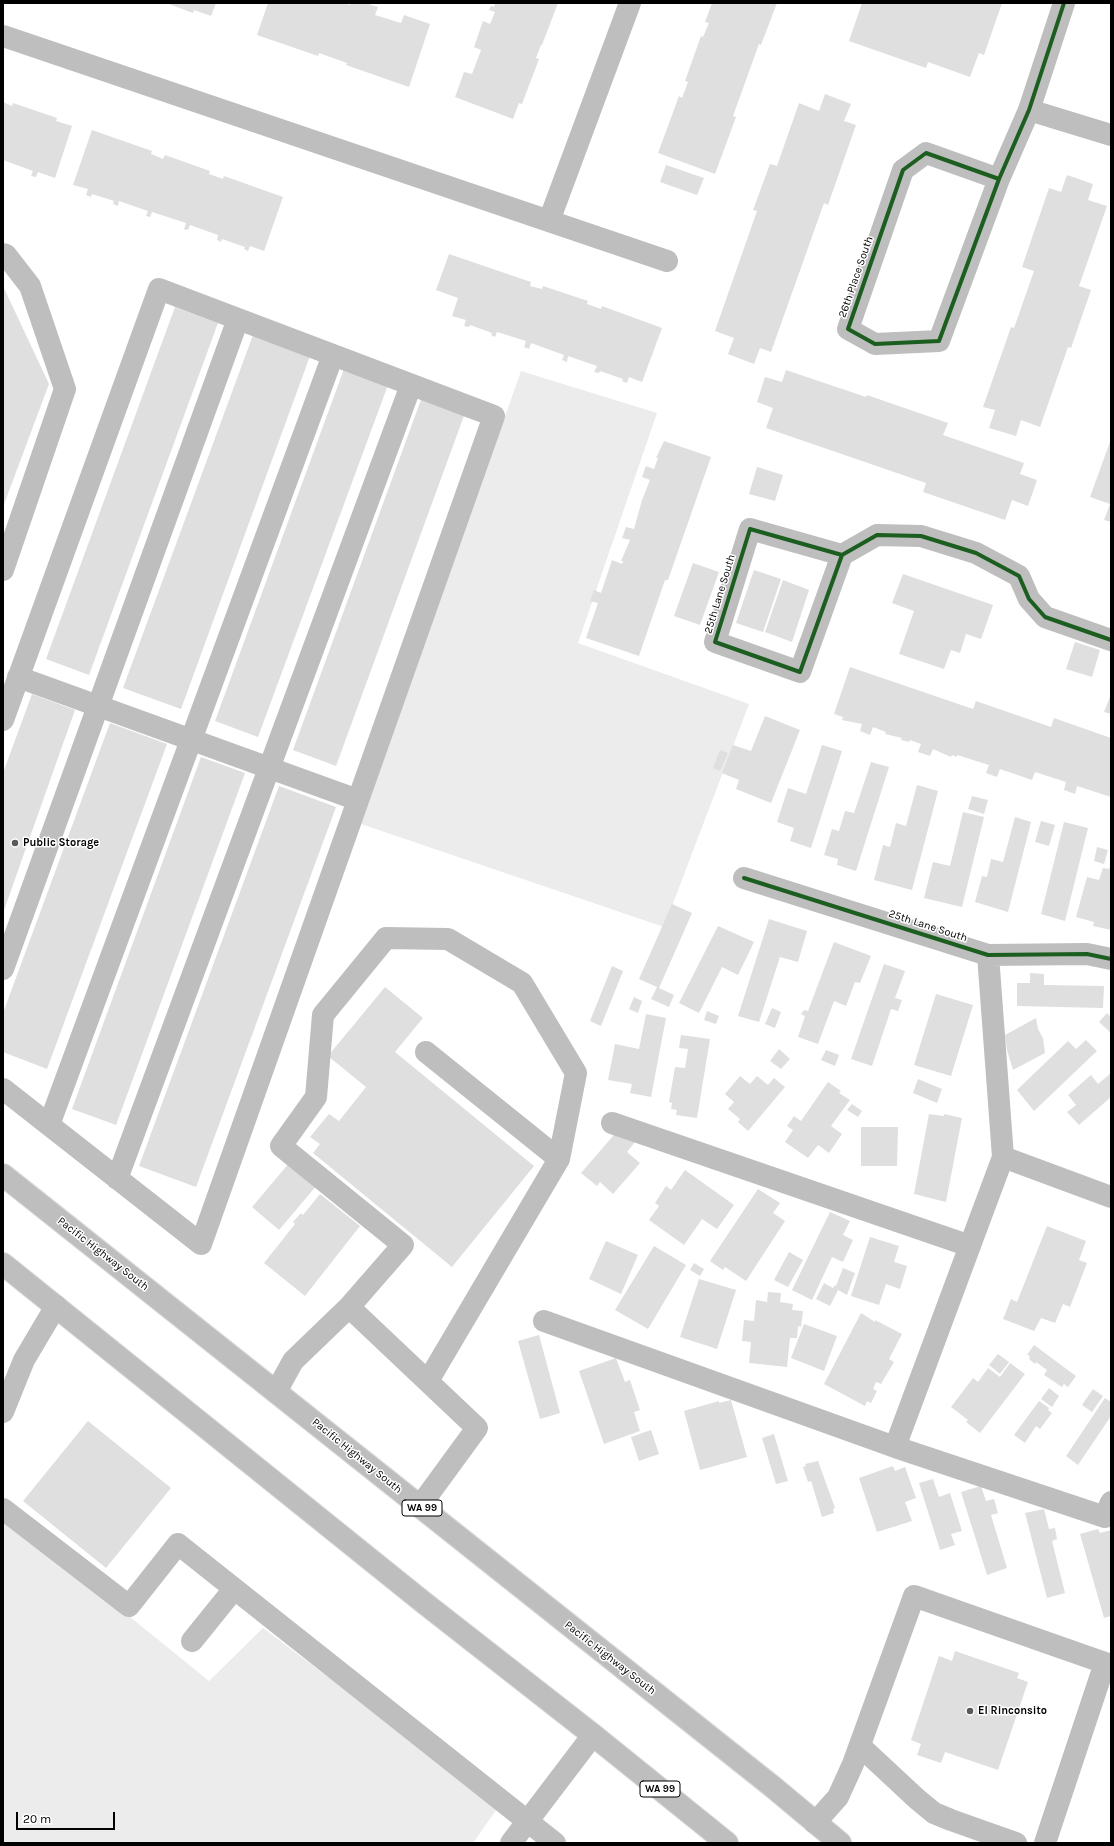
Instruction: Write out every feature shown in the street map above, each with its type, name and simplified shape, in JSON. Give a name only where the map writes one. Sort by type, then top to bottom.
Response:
[{"type":"main road","points":[[549,221],[630,3]]},
{"type":"main road","name":"26th Place South","points":[[999,179],[926,152],[903,170],[848,329],[875,344],[939,341],[999,179],[1029,110],[1064,3]]},
{"type":"main road","points":[[3,36],[667,261]]},
{"type":"main road","points":[[1029,110],[1111,135]]},
{"type":"main road","points":[[3,254],[6,255],[30,286],[66,389],[3,570]]},
{"type":"main road","points":[[3,720],[159,289],[494,416],[201,1244],[3,1089]]},
{"type":"main road","points":[[3,970],[238,319]]},
{"type":"main road","points":[[49,1125],[333,355]]},
{"type":"main road","points":[[118,1179],[411,385]]},
{"type":"main road","name":"25th Lane South","points":[[750,530],[842,555],[800,672],[715,642],[750,530]]},
{"type":"main road","points":[[842,555],[877,536],[921,536],[976,553],[1019,576],[1029,599],[1045,617],[1111,640]]},
{"type":"main road","points":[[18,678],[358,800]]},
{"type":"main road","name":"25th Lane South","points":[[744,878],[988,955],[1087,954],[1111,959]]},
{"type":"main road","points":[[276,1392],[293,1361],[350,1307],[403,1245],[281,1146],[316,1097],[323,1015],[386,938],[448,939],[522,983],[576,1073],[559,1159],[428,1381]]},
{"type":"main road","points":[[895,1447],[1003,1157],[988,955]]},
{"type":"main road","points":[[426,1052],[559,1159]]},
{"type":"main road","points":[[612,1123],[970,1246]]},
{"type":"main road","points":[[1003,1157],[1111,1197]]},
{"type":"main road","name":"Pacific Highway South","points":[[3,1175],[773,1787],[840,1843]]},
{"type":"main road","name":"WA 99","points":[[3,1264],[417,1597],[593,1735],[727,1843]]},
{"type":"main road","points":[[3,1412],[24,1360],[56,1306]]},
{"type":"main road","points":[[350,1307],[477,1428],[420,1506]]},
{"type":"main road","points":[[544,1321],[895,1447],[1105,1517],[1111,1502]]},
{"type":"main road","points":[[3,1509],[129,1606],[178,1544],[555,1843]]},
{"type":"main road","points":[[192,1641],[234,1589]]},
{"type":"main road","points":[[815,1822],[838,1797],[860,1746],[914,1596],[1108,1664],[1045,1843]]},
{"type":"main road","points":[[511,1843],[593,1735]]},
{"type":"main road","points":[[860,1746],[916,1799],[934,1813],[1016,1843]]},
{"type":"shaded area","points":[[521,371],[657,413],[578,643],[749,704],[664,927],[361,824]]},
{"type":"shaded area","points":[[3,1514],[209,1681],[263,1628],[499,1806],[473,1843],[3,1843]]},
{"type":"building","points":[[166,3],[216,3],[211,16],[194,10],[193,13]]},
{"type":"building","points":[[268,3],[343,3],[350,5],[351,3],[365,3],[378,7],[375,15],[401,23],[404,15],[430,24],[409,87],[346,65],[347,63],[319,53],[318,56],[257,35]]},
{"type":"building","points":[[495,3],[558,3],[536,58],[539,59],[522,104],[519,103],[513,119],[455,97],[464,72],[472,74],[481,50],[474,47],[483,21],[490,24],[495,12],[489,10],[491,6],[494,7]]},
{"type":"building","points":[[712,3],[777,3],[761,45],[759,44],[733,116],[736,117],[715,174],[658,153],[679,96],[682,98],[688,82],[685,81],[701,36],[703,37],[709,23],[705,22]]},
{"type":"building","points":[[862,3],[1002,3],[984,55],[979,53],[970,77],[928,62],[926,68],[849,41]]},
{"type":"building","points":[[825,94],[851,104],[844,121],[856,125],[828,205],[824,203],[771,352],[760,348],[754,364],[728,354],[734,338],[715,331],[757,211],[753,210],[770,164],[777,166],[799,103],[819,111]]},
{"type":"building","points":[[3,102],[12,106],[13,103],[57,118],[56,121],[72,126],[55,178],[38,172],[36,177],[31,176],[33,171],[3,160]]},
{"type":"building","points":[[92,130],[152,151],[151,154],[163,159],[165,155],[210,171],[209,174],[223,179],[224,176],[283,197],[264,251],[250,246],[248,251],[244,249],[245,247],[222,239],[221,242],[217,240],[218,235],[190,225],[188,230],[184,229],[186,223],[152,212],[150,217],[146,216],[148,211],[119,201],[118,206],[113,204],[114,201],[92,194],[91,197],[86,195],[88,189],[73,185]]},
{"type":"building","points":[[666,165],[704,178],[697,195],[660,182]]},
{"type":"building","points":[[1067,175],[1093,184],[1088,200],[1107,206],[1079,286],[1091,290],[1071,348],[1068,347],[1040,427],[1021,420],[1016,436],[989,428],[995,410],[983,407],[1011,327],[1014,328],[1034,271],[1022,267],[1049,188],[1061,192]]},
{"type":"building","points":[[449,254],[531,282],[530,286],[542,289],[543,286],[588,301],[587,304],[601,309],[602,306],[662,328],[642,382],[629,377],[627,383],[622,381],[623,379],[600,371],[599,373],[594,372],[597,366],[568,356],[567,362],[562,360],[564,355],[531,343],[529,349],[524,347],[526,341],[497,332],[495,337],[491,335],[492,333],[470,325],[469,327],[464,326],[466,320],[452,316],[458,298],[436,290]]},
{"type":"building","points":[[3,286],[49,384],[3,507]]},
{"type":"building","points":[[175,307],[218,323],[89,675],[46,659]]},
{"type":"building","points":[[253,335],[310,356],[181,709],[123,688]]},
{"type":"building","points":[[344,369],[388,385],[258,737],[215,721]]},
{"type":"building","points":[[786,370],[866,397],[867,395],[948,423],[943,435],[1024,463],[1020,474],[1037,480],[1028,506],[1012,500],[1005,520],[923,492],[926,483],[766,428],[773,408],[757,402],[765,377],[782,382]]},
{"type":"building","points":[[422,397],[465,413],[336,766],[293,750]]},
{"type":"building","points":[[1111,439],[1111,522],[1104,520],[1110,504],[1090,497]]},
{"type":"building","points":[[664,441],[711,457],[668,580],[665,580],[639,656],[586,638],[598,603],[590,601],[594,590],[601,593],[612,560],[622,564],[623,561],[621,561],[630,540],[622,538],[626,527],[634,529],[642,500],[650,480],[642,477],[646,466],[654,469],[658,458],[656,458]]},
{"type":"building","points":[[757,467],[783,475],[775,501],[749,494]]},
{"type":"building","points":[[693,563],[719,572],[700,625],[674,616]]},
{"type":"building","points":[[754,570],[781,579],[763,632],[736,623]]},
{"type":"building","points":[[903,574],[993,605],[981,639],[966,634],[960,653],[951,650],[944,669],[899,654],[914,611],[892,603]]},
{"type":"building","points":[[783,580],[809,590],[792,642],[765,632]]},
{"type":"building","points":[[1075,642],[1100,650],[1092,677],[1066,669]]},
{"type":"building","points":[[850,667],[973,709],[976,701],[1051,727],[1054,718],[1111,738],[1111,797],[1077,786],[1075,794],[1064,790],[1066,782],[1035,772],[1032,780],[1000,769],[997,777],[986,773],[989,765],[957,755],[957,757],[952,755],[951,757],[933,749],[930,756],[918,752],[921,744],[910,740],[909,742],[901,740],[902,738],[885,734],[886,732],[873,727],[870,735],[860,731],[862,724],[842,720],[843,717],[834,714]]},
{"type":"building","name":"Public Storage","points":[[32,694],[75,710],[3,913],[3,773]]},
{"type":"building","points":[[1111,694],[1111,714],[1104,712]]},
{"type":"building","points":[[765,716],[800,730],[771,803],[736,789],[739,780],[722,773],[733,745],[751,751]]},
{"type":"building","points":[[110,723],[167,744],[47,1069],[3,1052],[3,1013]]},
{"type":"building","points":[[822,745],[842,751],[811,848],[790,841],[794,828],[777,822],[788,788],[806,794]]},
{"type":"building","points":[[720,750],[728,753],[720,771],[713,768]]},
{"type":"building","points":[[201,757],[245,773],[116,1125],[72,1109]]},
{"type":"building","points":[[871,762],[889,767],[856,871],[837,865],[838,859],[824,855],[832,829],[839,831],[845,811],[854,813]]},
{"type":"building","points":[[917,785],[938,791],[912,890],[874,880],[883,845],[890,847],[896,823],[906,826]]},
{"type":"building","points":[[279,786],[336,807],[196,1187],[139,1166]]},
{"type":"building","points":[[972,796],[988,800],[984,814],[968,809]]},
{"type":"building","points":[[963,812],[984,817],[962,907],[924,898],[933,862],[950,866]]},
{"type":"building","points":[[1015,817],[1031,822],[1008,912],[975,902],[982,876],[987,877],[991,859],[1003,862]]},
{"type":"building","points":[[1041,821],[1055,825],[1049,846],[1035,842]]},
{"type":"building","points":[[1064,822],[1088,828],[1065,921],[1041,914]]},
{"type":"building","points":[[1097,847],[1108,850],[1104,864],[1094,861]]},
{"type":"building","points":[[1111,863],[1111,930],[1093,926],[1094,922],[1076,917],[1087,877],[1099,880],[1103,868],[1109,869]]},
{"type":"building","points":[[672,904],[692,913],[659,988],[674,995],[669,1007],[651,999],[657,987],[639,979]]},
{"type":"building","points":[[769,919],[807,931],[798,962],[780,957],[759,1022],[738,1016]]},
{"type":"building","points":[[718,926],[754,942],[738,975],[722,967],[699,1013],[679,1003]]},
{"type":"building","points":[[834,942],[871,956],[860,983],[855,982],[846,1006],[834,1001],[818,1044],[798,1037],[805,1016],[801,1014],[804,1010],[808,1011]]},
{"type":"building","points":[[884,964],[905,971],[895,998],[902,1000],[898,1011],[891,1009],[872,1066],[851,1059]]},
{"type":"building","points":[[612,966],[623,971],[601,1026],[590,1021]]},
{"type":"building","points":[[1030,973],[1044,974],[1044,985],[1104,986],[1103,1008],[1017,1006],[1017,983],[1030,983]]},
{"type":"building","points":[[385,987],[423,1018],[395,1052],[534,1166],[452,1267],[313,1153],[320,1144],[310,1137],[329,1114],[339,1121],[366,1087],[328,1056]]},
{"type":"building","points":[[936,994],[973,1005],[951,1076],[914,1065]]},
{"type":"building","points":[[634,997],[642,1001],[638,1013],[629,1009]]},
{"type":"building","points":[[772,1008],[781,1012],[775,1028],[765,1024]]},
{"type":"building","points":[[707,1011],[719,1016],[716,1024],[704,1020]]},
{"type":"building","points":[[1107,1013],[1111,1017],[1111,1033],[1099,1022]]},
{"type":"building","points":[[646,1014],[666,1018],[651,1097],[630,1093],[632,1084],[608,1080],[615,1044],[639,1049]]},
{"type":"building","points":[[1036,1018],[1038,1029],[1043,1038],[1045,1053],[1013,1070],[1007,1050],[1005,1035]]},
{"type":"building","points":[[681,1035],[710,1039],[697,1118],[676,1115],[677,1110],[671,1109],[672,1103],[669,1102],[675,1067],[685,1068],[688,1049],[679,1048]]},
{"type":"building","points":[[1086,1040],[1097,1051],[1034,1111],[1017,1090],[1068,1041],[1076,1049]]},
{"type":"building","points":[[779,1049],[790,1059],[781,1069],[770,1061]]},
{"type":"building","points":[[826,1050],[839,1055],[835,1066],[821,1060]]},
{"type":"building","points":[[1111,1073],[1111,1097],[1079,1125],[1067,1112],[1076,1105],[1068,1095],[1091,1075],[1098,1084]]},
{"type":"building","points":[[740,1076],[750,1084],[757,1076],[768,1085],[774,1078],[785,1087],[748,1131],[738,1122],[740,1119],[728,1109],[734,1102],[725,1094]]},
{"type":"building","points":[[918,1079],[942,1089],[937,1103],[913,1093]]},
{"type":"building","points":[[828,1082],[841,1091],[839,1093],[850,1100],[831,1126],[842,1134],[829,1153],[818,1145],[808,1158],[785,1142],[793,1130],[787,1126],[794,1116],[801,1121]]},
{"type":"building","points":[[852,1104],[862,1111],[858,1117],[847,1110]]},
{"type":"building","points":[[929,1114],[944,1116],[944,1114],[962,1118],[946,1202],[914,1194]]},
{"type":"building","points":[[861,1127],[898,1127],[897,1166],[861,1166]]},
{"type":"building","points":[[619,1129],[635,1142],[627,1152],[640,1163],[613,1194],[600,1182],[597,1186],[581,1173]]},
{"type":"building","points":[[290,1162],[317,1185],[279,1230],[252,1207]]},
{"type":"building","points":[[685,1170],[734,1205],[717,1229],[702,1219],[684,1245],[649,1220],[659,1206],[655,1203],[666,1186],[671,1190]]},
{"type":"building","points":[[758,1189],[780,1203],[773,1213],[785,1221],[746,1281],[725,1267],[723,1270],[710,1261]]},
{"type":"building","points":[[320,1194],[360,1226],[305,1296],[264,1263],[295,1224],[293,1222],[301,1213],[303,1215]]},
{"type":"building","points":[[830,1212],[850,1221],[843,1235],[853,1240],[843,1262],[832,1257],[812,1300],[792,1290]]},
{"type":"building","points":[[1047,1226],[1086,1241],[1079,1260],[1087,1263],[1070,1307],[1063,1304],[1055,1323],[1041,1318],[1034,1331],[1003,1319],[1011,1299],[1017,1302]]},
{"type":"building","points":[[870,1237],[899,1246],[894,1262],[907,1266],[900,1289],[886,1284],[879,1305],[851,1296]]},
{"type":"building","points":[[606,1241],[638,1255],[621,1294],[589,1279]]},
{"type":"building","points":[[654,1246],[686,1265],[648,1329],[615,1310]]},
{"type":"building","points":[[789,1252],[803,1260],[788,1287],[774,1280]]},
{"type":"building","points":[[694,1263],[704,1269],[700,1276],[690,1270]]},
{"type":"building","points":[[843,1268],[855,1273],[847,1295],[838,1290],[830,1306],[816,1299],[824,1283],[833,1288],[835,1285],[836,1286]]},
{"type":"building","points":[[699,1279],[736,1290],[717,1349],[680,1337]]},
{"type":"building","points":[[768,1292],[781,1293],[780,1302],[793,1304],[792,1310],[803,1311],[801,1327],[798,1326],[797,1338],[790,1338],[787,1367],[749,1363],[751,1342],[742,1341],[744,1320],[754,1321],[756,1300],[767,1302]]},
{"type":"building","points":[[861,1313],[875,1322],[875,1320],[902,1334],[889,1359],[894,1362],[881,1384],[876,1382],[873,1389],[877,1391],[871,1403],[867,1401],[865,1406],[824,1384]]},
{"type":"building","points":[[804,1324],[837,1336],[824,1371],[791,1358]]},
{"type":"building","points":[[539,1335],[560,1413],[540,1419],[518,1341]]},
{"type":"building","points":[[1034,1345],[1076,1376],[1068,1387],[1064,1384],[1062,1387],[1044,1375],[1047,1370],[1029,1359],[1030,1356],[1027,1355]]},
{"type":"building","points":[[998,1354],[1009,1362],[1000,1374],[989,1365]]},
{"type":"building","points":[[616,1358],[625,1382],[630,1380],[640,1410],[634,1412],[640,1431],[604,1444],[579,1371]]},
{"type":"building","points":[[1010,1363],[1025,1374],[980,1433],[966,1422],[968,1420],[951,1407],[973,1378],[978,1382],[988,1368],[1000,1377]]},
{"type":"building","points":[[1049,1388],[1059,1396],[1052,1407],[1041,1399]]},
{"type":"building","points":[[1093,1389],[1103,1396],[1092,1412],[1082,1405]]},
{"type":"building","points":[[1105,1398],[1111,1402],[1111,1416],[1078,1465],[1066,1456]]},
{"type":"building","points":[[731,1400],[747,1457],[700,1470],[684,1411],[719,1401],[719,1403]]},
{"type":"building","points":[[1039,1401],[1049,1408],[1048,1410],[1052,1413],[1040,1429],[1036,1426],[1025,1443],[1014,1435]]},
{"type":"building","points":[[88,1421],[171,1488],[106,1568],[23,1501]]},
{"type":"building","points":[[651,1430],[659,1454],[639,1461],[631,1437]]},
{"type":"building","points":[[774,1434],[788,1481],[776,1484],[762,1438]]},
{"type":"building","points":[[818,1461],[835,1508],[833,1509],[834,1513],[822,1517],[811,1481],[808,1482],[803,1467],[806,1466],[805,1464]]},
{"type":"building","points":[[893,1466],[895,1471],[905,1467],[916,1498],[905,1502],[912,1521],[877,1532],[859,1478]]},
{"type":"building","points":[[933,1479],[939,1497],[950,1493],[962,1531],[951,1534],[955,1545],[940,1550],[919,1483]]},
{"type":"building","points":[[981,1486],[986,1501],[994,1499],[998,1513],[991,1515],[1007,1568],[987,1575],[961,1492]]},
{"type":"building","points":[[1044,1509],[1049,1529],[1055,1528],[1057,1539],[1052,1541],[1065,1593],[1047,1598],[1025,1513]]},
{"type":"building","points":[[1098,1529],[1100,1533],[1111,1530],[1111,1616],[1104,1618],[1080,1534]]},
{"type":"building","name":"El Rinconsito","points":[[955,1651],[1019,1673],[1017,1678],[1028,1682],[998,1770],[945,1752],[941,1763],[917,1755],[921,1744],[911,1740],[939,1656],[952,1661]]},
{"type":"cycle path","points":[[999,179],[926,153],[903,170],[848,329],[875,344],[939,341],[999,179],[1029,110],[1064,3]]},
{"type":"cycle path","points":[[842,555],[750,529],[715,642],[800,672],[842,555],[877,535],[921,536],[976,553],[1019,576],[1029,599],[1045,617],[1111,640]]},
{"type":"cycle path","points":[[744,878],[988,955],[1087,954],[1111,959]]},
{"type":"place","name":"Public Storage","points":[[15,843]]},
{"type":"place","name":"El Rinconsito","points":[[970,1711]]}]
